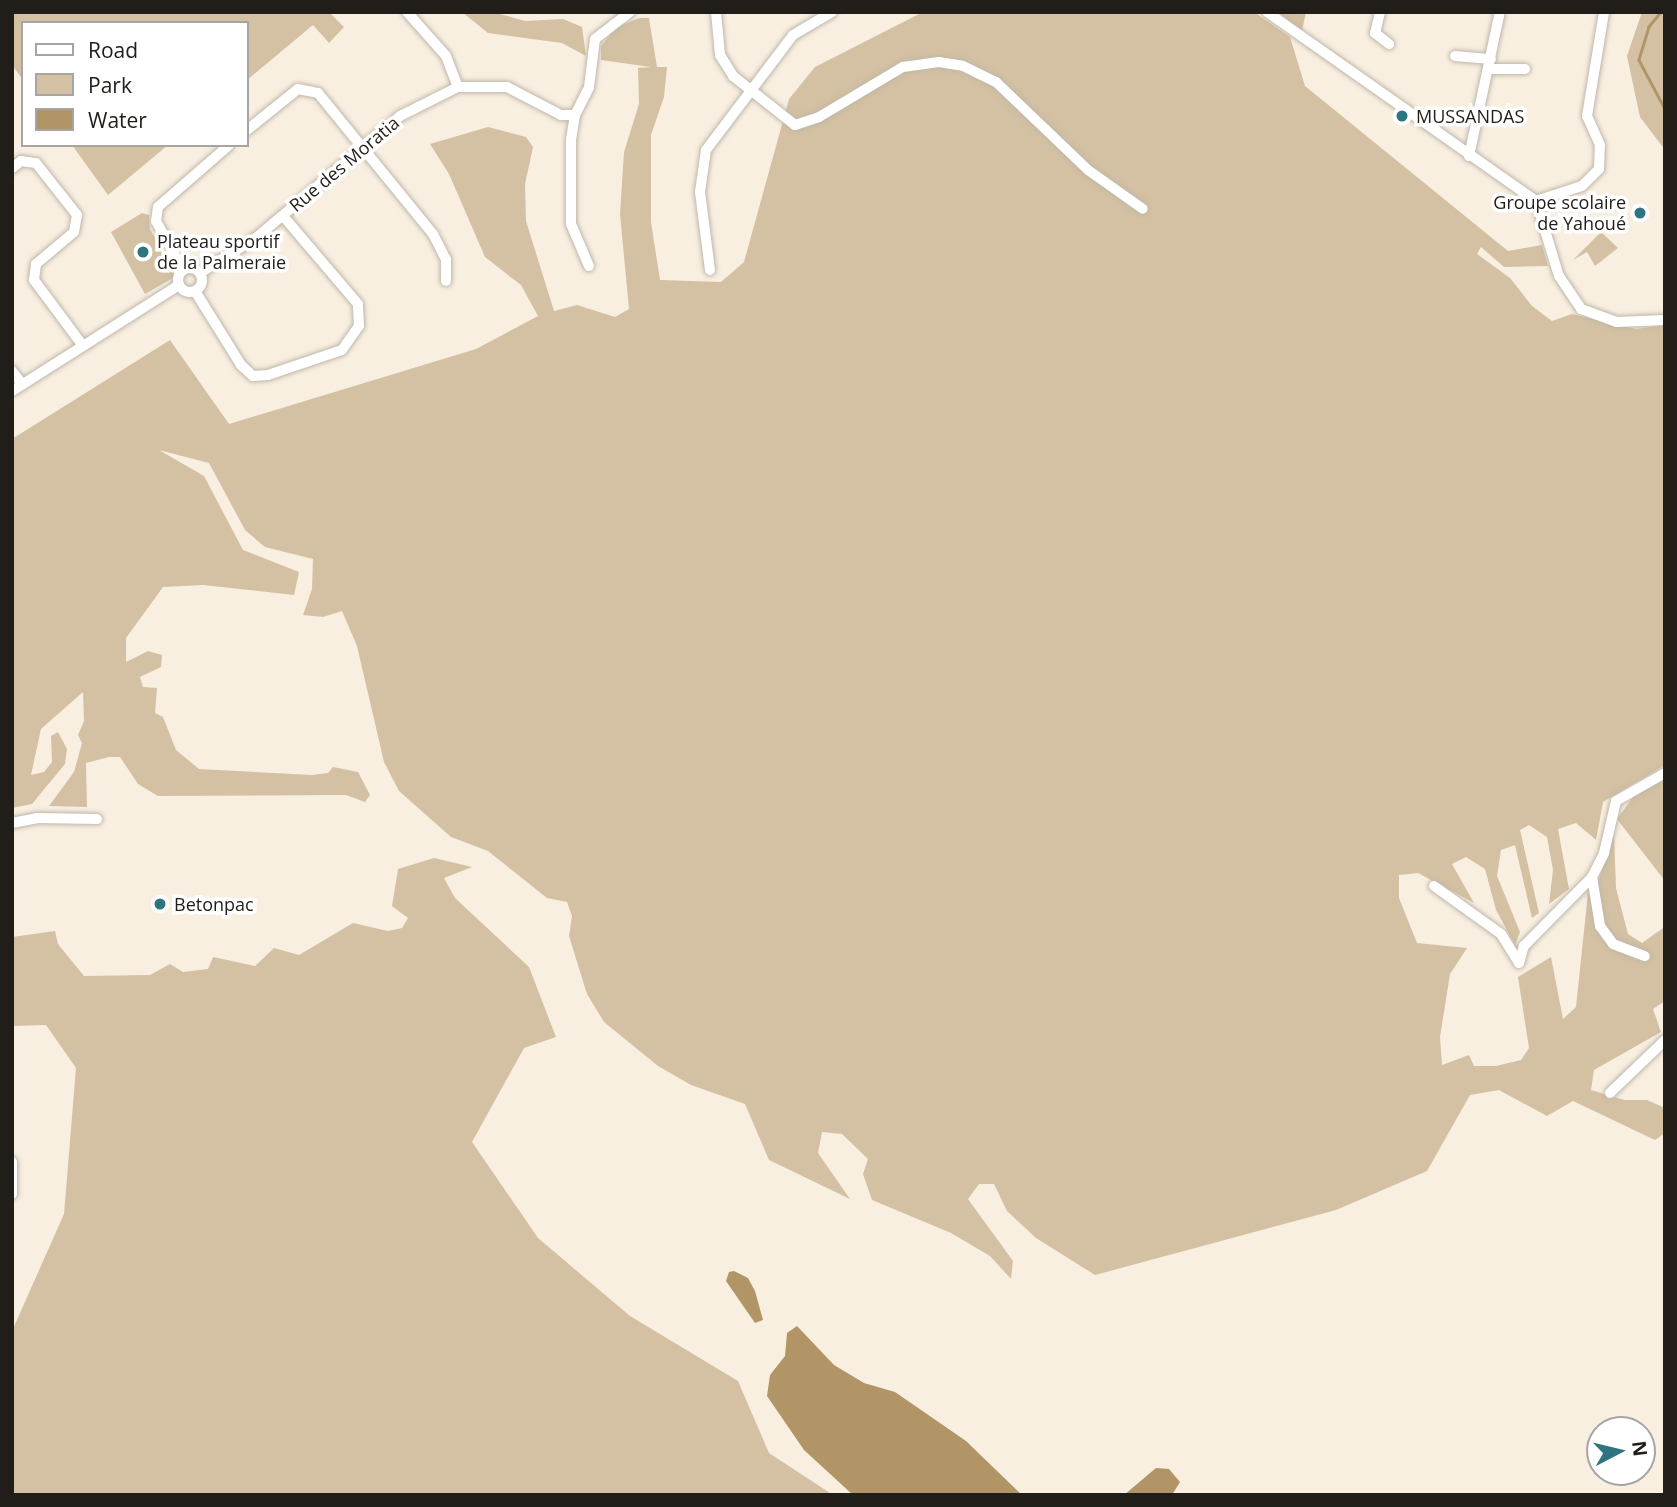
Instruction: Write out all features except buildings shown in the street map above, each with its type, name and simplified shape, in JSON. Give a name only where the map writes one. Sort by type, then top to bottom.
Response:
[{"type":"street","points":[[408,12],[446,56],[458,87]]},
{"type":"street","points":[[589,266],[571,224],[568,200],[575,116],[589,87],[595,38],[630,12]]},
{"type":"street","points":[[716,12],[720,55],[733,76],[788,121],[803,125],[903,67],[939,62],[963,66],[996,82],[1088,170],[1143,209]]},
{"type":"street","points":[[710,270],[699,192],[701,167],[714,135],[752,94],[793,35],[832,12]]},
{"type":"street","points":[[1267,12],[1536,201],[1559,276],[1581,309],[1617,322],[1665,320]]},
{"type":"street","points":[[1380,12],[1375,33],[1389,44]]},
{"type":"street","points":[[1469,156],[1500,12]]},
{"type":"street","points":[[1536,201],[1582,186],[1599,169],[1600,145],[1587,116],[1604,12]]},
{"type":"street","points":[[1455,56],[1525,69]]},
{"type":"street","name":"Rue des Moratia","points":[[200,273],[241,249],[400,116],[458,87],[494,85],[520,90],[561,115],[575,116]]},
{"type":"street","points":[[248,129],[287,96],[305,88],[318,93],[442,248],[446,281]]},
{"type":"street","points":[[12,391],[179,285],[183,269],[156,221],[158,207],[227,147]]},
{"type":"street","points":[[12,168],[21,162],[36,163],[77,215],[74,232],[36,264],[34,280],[83,346]]},
{"type":"street","points":[[179,285],[195,291],[241,365],[253,376],[342,350],[359,326],[358,304],[283,216]]},
{"type":"street","points":[[183,269],[200,273],[202,283],[195,291]]},
{"type":"street","points":[[12,371],[22,384]]},
{"type":"street","points":[[1434,886],[1502,934],[1519,962],[1524,946],[1592,877],[1604,852],[1616,801],[1665,773]]},
{"type":"street","points":[[12,823],[37,818],[97,819]]},
{"type":"street","points":[[1592,877],[1600,926],[1613,944],[1645,957]]},
{"type":"street","points":[[1610,1093],[1665,1040]]},
{"type":"street","points":[[12,1162],[12,1194]]},
{"type":"green space","points":[[12,12],[329,12],[344,27],[329,43],[313,25],[248,79],[248,21],[21,21],[21,77],[12,65]]},
{"type":"green space","points":[[462,12],[493,12],[525,21],[563,19],[582,27],[586,56],[562,43],[488,33]]},
{"type":"green space","points":[[923,12],[1254,12],[1290,37],[1305,86],[1508,251],[1542,245],[1548,266],[1504,267],[1481,247],[1477,254],[1510,278],[1532,306],[1552,321],[1572,314],[1636,329],[1665,325],[1665,765],[1603,802],[1596,840],[1576,823],[1558,829],[1569,889],[1549,904],[1553,870],[1547,837],[1529,825],[1520,830],[1539,913],[1532,918],[1515,845],[1501,850],[1497,876],[1520,932],[1515,945],[1496,910],[1485,869],[1466,857],[1452,864],[1474,903],[1418,873],[1399,875],[1399,898],[1417,943],[1467,948],[1450,974],[1440,1037],[1442,1065],[1469,1055],[1474,1066],[1496,1066],[1521,1060],[1529,1048],[1518,977],[1551,957],[1563,1019],[1576,1007],[1588,893],[1598,881],[1614,835],[1616,888],[1628,934],[1642,943],[1663,928],[1665,915],[1665,1001],[1653,1009],[1661,1032],[1594,1070],[1591,1090],[1624,1100],[1647,1100],[1665,1108],[1665,1133],[1655,1140],[1573,1101],[1547,1116],[1499,1090],[1470,1095],[1427,1171],[1336,1210],[1095,1275],[1036,1238],[1007,1211],[994,1184],[979,1184],[968,1199],[1013,1261],[1011,1279],[990,1256],[951,1233],[872,1200],[863,1174],[868,1159],[842,1134],[822,1132],[818,1153],[850,1199],[769,1160],[745,1104],[691,1085],[658,1066],[604,1022],[587,994],[569,936],[572,916],[567,902],[547,898],[488,851],[451,837],[399,791],[384,762],[357,646],[342,611],[323,617],[303,615],[312,589],[313,559],[265,547],[245,530],[209,463],[159,450],[204,476],[243,550],[299,572],[294,595],[203,585],[163,587],[126,638],[126,662],[148,651],[162,655],[161,667],[140,677],[143,687],[157,688],[155,713],[163,717],[176,750],[199,769],[312,775],[328,773],[333,767],[358,772],[370,795],[365,802],[346,795],[158,796],[138,784],[120,757],[109,757],[86,763],[87,807],[49,806],[74,772],[82,743],[78,735],[84,721],[83,692],[41,729],[31,775],[44,772],[52,762],[51,736],[58,732],[67,749],[65,764],[32,804],[12,808],[12,439],[170,340],[229,424],[476,349],[538,316],[521,285],[485,257],[449,174],[430,144],[488,127],[526,137],[533,147],[525,184],[526,221],[554,311],[577,305],[615,317],[629,309],[620,214],[624,152],[639,104],[638,68],[651,67],[601,60],[601,46],[616,28],[639,18],[649,18],[657,67],[667,67],[664,97],[651,135],[651,222],[660,280],[721,282],[744,262],[789,99],[815,67]]},
{"type":"green space","points":[[1278,12],[1306,12],[1302,31]]},
{"type":"green space","points":[[1642,12],[1665,12],[1665,150],[1640,117],[1627,56]]},
{"type":"green space","points":[[73,147],[166,147],[108,195]]},
{"type":"green space","name":"Plateau sportif de la Palmeraie","points":[[142,213],[149,215],[150,229],[174,272],[173,278],[145,294],[111,232]]},
{"type":"green space","points":[[1601,232],[1618,248],[1595,266],[1587,252],[1573,260]]},
{"type":"green space","points":[[1665,779],[1665,881],[1617,819],[1636,793]]},
{"type":"green space","points":[[434,858],[472,867],[444,878],[455,898],[529,967],[556,1037],[524,1048],[472,1142],[538,1238],[630,1316],[738,1381],[769,1453],[833,1495],[12,1495],[12,1331],[64,1214],[76,1068],[46,1025],[12,1026],[12,937],[55,931],[58,944],[84,976],[150,975],[170,964],[183,972],[208,969],[213,957],[255,966],[274,948],[299,955],[353,923],[388,931],[402,928],[408,918],[392,906],[398,869]]},
{"type":"water","points":[[734,1271],[748,1278],[755,1291],[763,1320],[755,1323],[726,1281],[729,1272]]},
{"type":"water","points":[[797,1326],[834,1365],[864,1383],[895,1392],[966,1441],[1022,1495],[853,1495],[804,1450],[767,1396],[770,1375],[785,1356],[787,1333]]},
{"type":"water","points":[[1156,1468],[1169,1469],[1180,1482],[1172,1495],[1124,1495]]},
{"type":"waterway","points":[[1661,12],[1649,27],[1639,60],[1665,109]]},
{"type":"place","name":"MUSSANDAS","points":[[1402,116]]},
{"type":"place","name":"Groupe scolaire de Yahoué","points":[[1640,213]]},
{"type":"place","name":"Plateau sportif de la Palmeraie","points":[[143,252]]},
{"type":"place","name":"Betonpac","points":[[160,904]]}]
